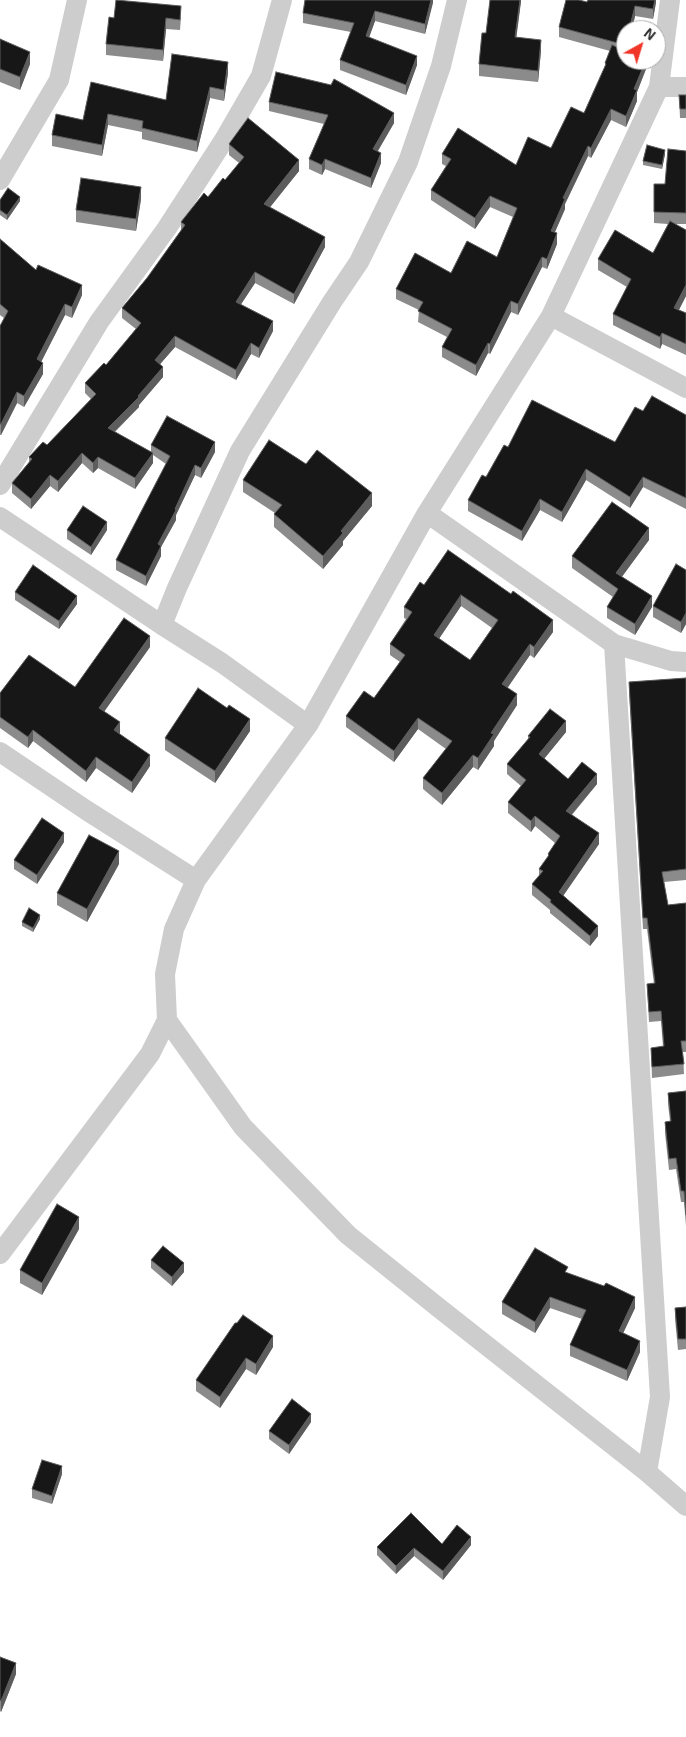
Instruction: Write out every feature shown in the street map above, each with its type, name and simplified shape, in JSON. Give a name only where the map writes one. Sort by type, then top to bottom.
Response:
[{"type":"street","points":[[0,180],[59,80],[77,0]]},
{"type":"street","points":[[0,485],[99,322],[167,228],[224,140],[261,76],[282,0]]},
{"type":"street","points":[[162,625],[240,451],[332,302],[359,262],[408,162],[441,66],[457,0]]},
{"type":"street","points":[[0,1254],[150,1054],[167,1020],[165,974],[174,929],[196,880],[308,725],[427,513],[551,316],[659,87],[670,0]]},
{"type":"street","points":[[659,87],[686,87]]},
{"type":"street","points":[[551,316],[686,388]]},
{"type":"street","points":[[427,513],[614,644],[671,661],[686,662]]},
{"type":"street","points":[[0,517],[222,663],[308,725]]},
{"type":"street","points":[[614,644],[660,1397],[647,1472]]},
{"type":"street","points":[[0,752],[86,810],[196,880]]},
{"type":"street","points":[[167,1020],[243,1127],[348,1235],[647,1472],[686,1506]]},
{"type":"building","points":[[116,0],[181,6],[180,20],[166,18],[163,50],[106,44],[109,17],[114,18]]},
{"type":"building","points":[[305,0],[431,0],[425,24],[375,11],[366,36],[417,56],[406,85],[340,60],[354,23],[303,13]]},
{"type":"building","points":[[490,0],[520,0],[515,37],[541,40],[538,71],[479,64],[482,33],[486,33]]},
{"type":"building","points":[[566,0],[587,2],[588,0],[655,0],[653,9],[635,6],[632,20],[616,20],[616,43],[559,27]]},
{"type":"building","points":[[0,39],[30,52],[20,77],[0,69]]},
{"type":"building","points":[[612,45],[616,47],[616,70],[642,70],[634,89],[637,90],[626,116],[611,109],[591,148],[588,146],[563,198],[565,199],[551,231],[557,233],[547,259],[542,257],[518,304],[511,301],[490,344],[488,343],[476,365],[442,347],[452,329],[418,311],[423,302],[396,289],[415,253],[451,273],[467,241],[497,257],[517,208],[490,196],[475,218],[431,190],[451,159],[442,154],[458,128],[516,165],[528,137],[551,148],[571,107],[584,113]]},
{"type":"building","points":[[172,54],[228,62],[224,90],[210,87],[197,141],[142,128],[143,121],[108,114],[102,145],[52,135],[56,114],[83,120],[91,82],[166,100]]},
{"type":"building","points":[[276,72],[331,85],[334,79],[394,113],[373,149],[381,153],[371,178],[325,159],[322,165],[309,159],[328,115],[269,102]]},
{"type":"building","points":[[679,95],[686,95],[686,109],[680,109]]},
{"type":"building","points":[[248,118],[299,160],[264,204],[325,237],[294,294],[255,272],[236,302],[273,321],[259,348],[251,343],[236,370],[175,336],[155,360],[163,367],[139,397],[108,428],[153,453],[135,478],[98,457],[93,463],[82,453],[58,481],[50,475],[31,499],[12,483],[32,459],[29,457],[43,442],[47,445],[96,394],[85,383],[104,363],[106,365],[141,323],[122,308],[147,278],[185,225],[181,222],[204,193],[208,197],[223,178],[225,180],[244,157],[229,144]]},
{"type":"building","points":[[647,145],[665,150],[662,165],[643,161]]},
{"type":"building","points":[[668,149],[686,151],[686,213],[654,212],[654,184],[665,184]]},
{"type":"building","points":[[81,178],[141,187],[136,219],[76,210]]},
{"type":"building","points":[[8,188],[20,197],[7,215],[0,210],[0,200]]},
{"type":"building","points":[[670,221],[686,230],[686,285],[674,308],[686,313],[686,344],[662,333],[660,337],[613,314],[631,279],[598,259],[615,230],[653,253]]},
{"type":"building","points":[[0,239],[36,270],[38,265],[82,285],[72,307],[65,304],[37,359],[43,363],[24,396],[17,392],[1,424],[0,326],[8,311],[0,304]]},
{"type":"building","points":[[652,396],[686,415],[686,498],[643,477],[630,497],[586,469],[562,512],[540,499],[522,531],[468,500],[482,475],[486,477],[504,445],[508,447],[532,400],[615,442],[635,407],[643,411]]},
{"type":"building","points":[[167,416],[215,442],[201,468],[195,465],[176,510],[158,544],[161,546],[146,576],[116,560],[170,456],[151,445]]},
{"type":"building","points":[[269,440],[306,464],[317,450],[372,493],[341,531],[343,533],[323,556],[274,514],[282,505],[243,480]]},
{"type":"building","points":[[612,502],[649,528],[616,573],[652,596],[635,624],[607,607],[618,589],[572,556]]},
{"type":"building","points":[[83,506],[107,522],[91,547],[67,530]]},
{"type":"building","points":[[448,550],[511,594],[513,591],[553,620],[534,647],[530,644],[502,684],[517,694],[491,733],[494,734],[478,758],[473,755],[442,793],[423,778],[452,741],[418,718],[394,751],[346,716],[364,691],[374,698],[405,655],[390,644],[412,612],[404,607],[420,582],[424,585]],"holes":[[[461,595],[498,620],[470,660],[434,635]]]},
{"type":"building","points":[[676,564],[686,570],[686,613],[681,622],[653,606]]},
{"type":"building","points":[[33,565],[77,596],[59,621],[15,592]]},
{"type":"building","points":[[124,618],[150,636],[99,708],[120,722],[114,730],[150,755],[132,782],[96,757],[86,771],[33,730],[28,737],[0,717],[0,693],[29,655],[75,687]]},
{"type":"building","points":[[686,678],[686,869],[662,872],[668,905],[686,903],[686,1041],[681,1041],[684,1064],[652,1067],[651,1048],[664,1046],[661,1011],[649,1012],[647,984],[655,983],[647,918],[643,918],[629,682]]},
{"type":"building","points":[[198,688],[227,708],[229,705],[250,719],[215,771],[165,738]]},
{"type":"building","points":[[550,709],[566,721],[539,754],[568,779],[582,762],[597,774],[566,811],[599,833],[559,892],[598,926],[590,936],[532,884],[543,871],[539,869],[560,836],[535,816],[531,821],[508,802],[526,780],[507,764]]},
{"type":"building","points":[[42,818],[64,833],[37,875],[14,860]]},
{"type":"building","points":[[89,835],[119,851],[87,909],[57,893]]},
{"type":"building","points":[[29,908],[40,915],[33,928],[22,922]]},
{"type":"building","points":[[686,1091],[686,1215],[684,1191],[681,1191],[676,1158],[669,1159],[665,1122],[671,1121],[668,1093]]},
{"type":"building","points":[[57,1204],[79,1217],[42,1283],[20,1270]]},
{"type":"building","points":[[163,1246],[184,1263],[172,1277],[151,1260]]},
{"type":"building","points":[[535,1248],[568,1267],[565,1272],[604,1286],[606,1283],[635,1297],[619,1331],[640,1341],[627,1370],[570,1345],[586,1310],[550,1297],[535,1322],[502,1302]]},
{"type":"building","points":[[686,1307],[686,1339],[678,1339],[675,1308]]},
{"type":"building","points":[[243,1315],[273,1336],[256,1364],[246,1358],[220,1397],[196,1380],[235,1323]]},
{"type":"building","points":[[292,1399],[311,1414],[289,1445],[269,1431]]},
{"type":"building","points":[[42,1460],[62,1466],[52,1496],[32,1489]]},
{"type":"building","points":[[411,1513],[442,1544],[457,1525],[471,1537],[443,1571],[414,1548],[396,1566],[377,1547]]},
{"type":"building","points":[[0,1657],[16,1663],[1,1701],[0,1700]]}]
